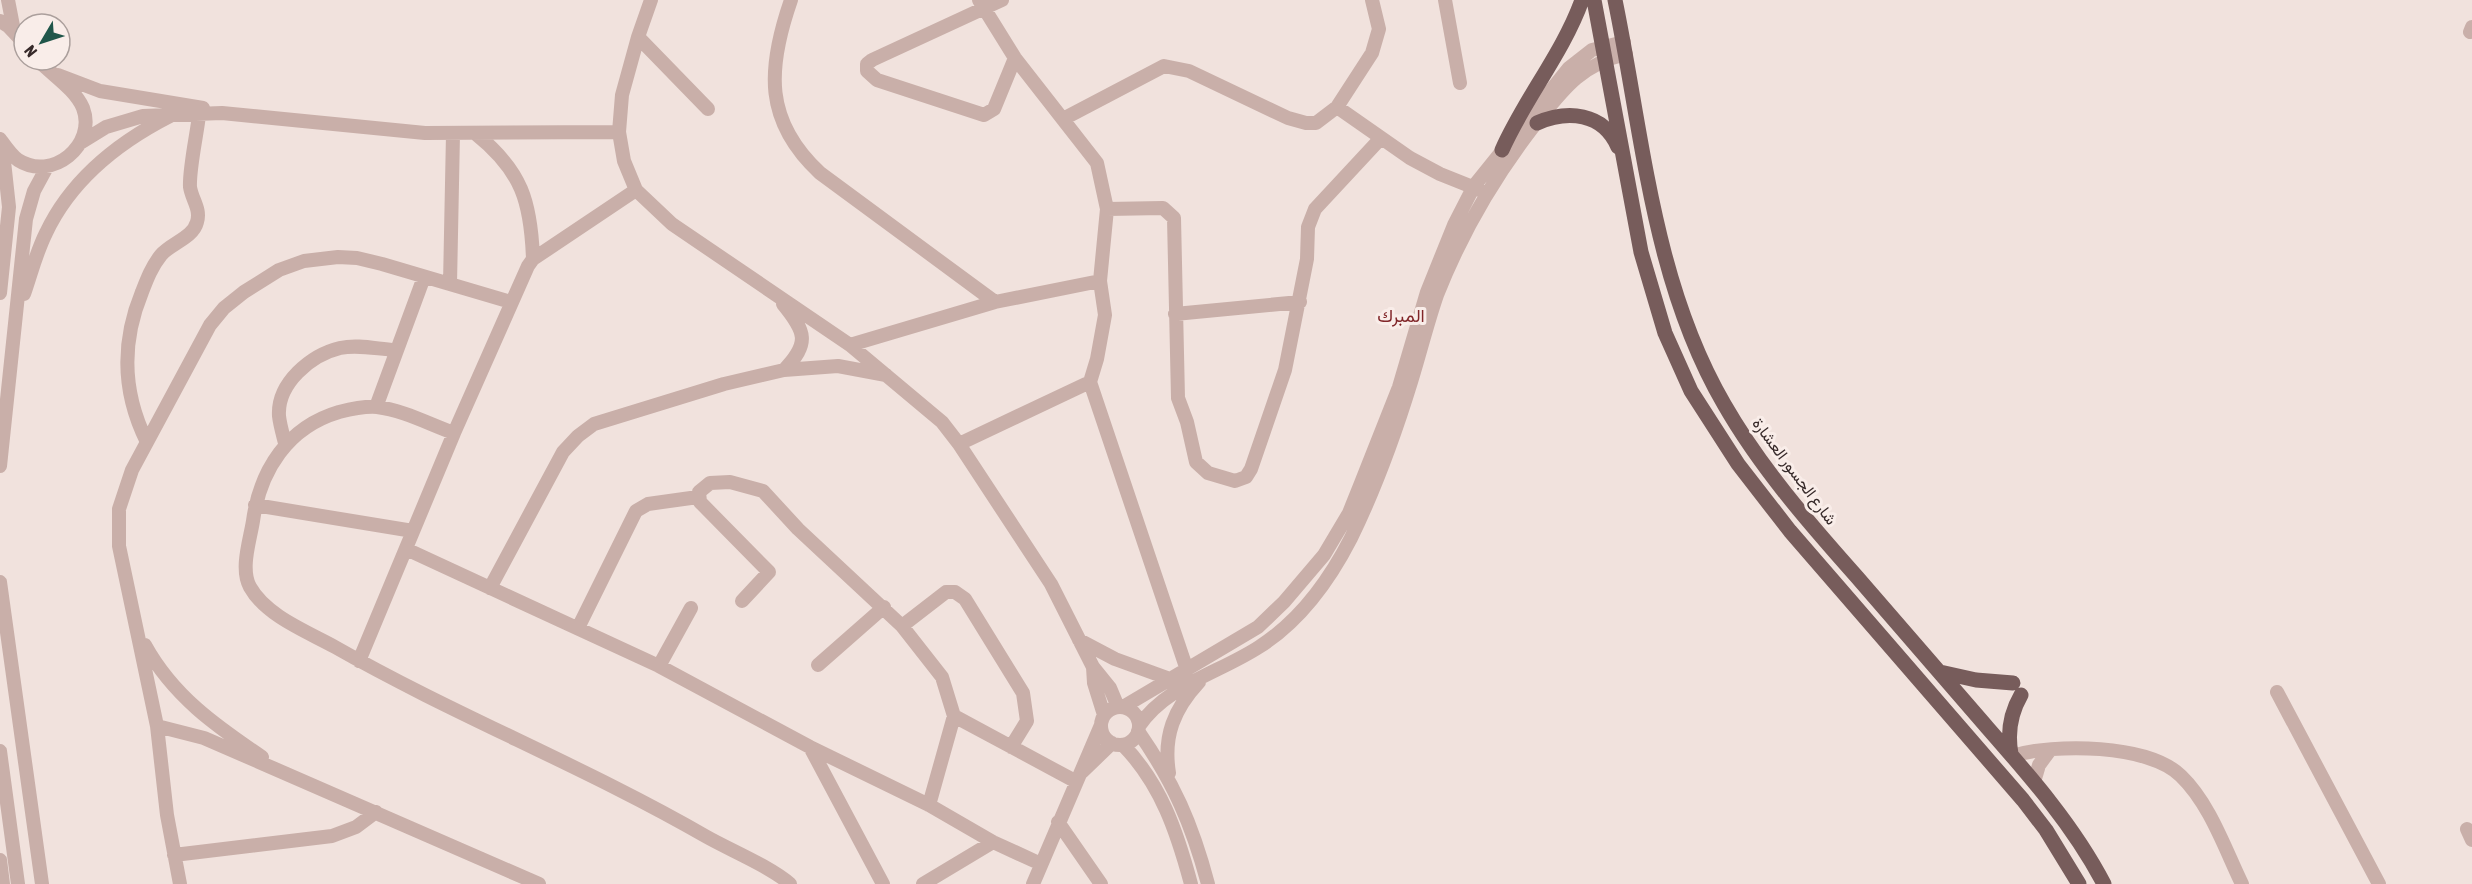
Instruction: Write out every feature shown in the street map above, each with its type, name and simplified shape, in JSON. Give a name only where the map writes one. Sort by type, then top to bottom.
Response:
[{"type":"main road","points":[[1502,150],[1522,106],[1567,34],[1582,0]]},
{"type":"main road","points":[[1594,0],[1602,53],[1653,300],[1677,364],[1691,391],[1738,464],[1790,531],[2046,830],[2079,884]]},
{"type":"main road","name":"شارع الجسور العشارة","points":[[1615,0],[1642,150],[1666,263],[1706,371],[1729,413],[1766,467],[1831,547],[2034,782],[2085,852],[2104,884]]},
{"type":"main road","points":[[1537,123],[1564,114],[1591,119],[1615,138],[1624,159]]},
{"type":"main road","points":[[1940,672],[2017,689],[2010,723],[2012,755]]},
{"type":"main road","points":[[1949,716],[1969,706]]},
{"type":"main road","points":[[1962,732],[1981,720]]},
{"type":"street","points":[[8,0],[12,21]]},
{"type":"street","points":[[651,0],[622,95],[618,132],[624,161],[636,190],[672,224],[850,345],[942,422],[959,444],[1051,584],[1093,667],[1110,688],[1121,707],[1133,712],[1139,729],[1170,778],[1189,822],[1208,884]]},
{"type":"street","points":[[791,0],[777,56],[776,100],[787,135],[800,154],[820,173],[995,302]]},
{"type":"street","points":[[1002,0],[981,4],[872,60],[867,64],[867,71],[877,80],[984,115],[994,109],[1015,58]]},
{"type":"street","points":[[1063,120],[1164,66],[1189,71],[1297,121],[1316,123],[1337,107],[1372,53],[1379,29],[1372,0]]},
{"type":"street","points":[[1445,0],[1460,83]]},
{"type":"street","points":[[981,4],[1015,58],[1097,163],[1107,209],[1100,281],[1105,315],[1097,359],[1090,382],[1187,670]]},
{"type":"street","points":[[638,37],[708,109]]},
{"type":"street","points":[[1077,778],[1117,744],[1132,740],[1146,716],[1170,695],[1258,647],[1290,623],[1327,580],[1364,509],[1401,413],[1438,294],[1480,190],[1502,150],[1569,68],[1584,54],[1625,48]]},
{"type":"street","points":[[1034,884],[1058,822],[1103,720],[1121,707],[1258,627],[1305,577],[1338,531],[1357,494],[1399,387],[1426,292],[1454,225],[1480,190],[1571,83],[1602,53]]},
{"type":"street","points":[[50,72],[74,95],[82,108],[85,123],[81,143]]},
{"type":"street","points":[[55,72],[74,83],[100,91],[211,109],[222,113]]},
{"type":"street","points":[[1337,107],[1381,138],[1440,174],[1480,190]]},
{"type":"street","points":[[1,140],[18,160],[33,166],[47,167],[67,158],[81,143],[118,123],[143,116],[222,113],[392,131],[453,134],[618,132]]},
{"type":"street","points":[[15,321],[42,242],[58,212],[112,151],[133,136],[173,115]]},
{"type":"street","points":[[147,442],[136,418],[129,390],[126,361],[128,331],[132,316],[156,262],[169,247],[190,234],[197,225],[198,210],[190,181],[199,115]]},
{"type":"street","points":[[450,284],[453,134]]},
{"type":"street","points":[[476,134],[497,151],[521,184],[531,221],[533,259]]},
{"type":"street","points":[[1107,209],[1163,208],[1174,218],[1174,314],[1178,398],[1187,422],[1196,462],[1208,473],[1235,481],[1246,477],[1251,469],[1285,370],[1307,259],[1308,227],[1315,209],[1381,138]]},
{"type":"street","points":[[0,293],[3,236],[9,192],[1,140]]},
{"type":"street","points":[[0,466],[26,219],[34,191],[47,167]]},
{"type":"street","points":[[359,661],[454,433],[511,302],[533,259],[636,190]]},
{"type":"street","points":[[180,884],[157,726],[139,633],[123,569],[118,520],[121,496],[147,442],[210,325],[224,308],[244,292],[279,270],[304,261],[357,258],[511,302]]},
{"type":"street","points":[[376,407],[424,277]]},
{"type":"street","points":[[850,345],[995,302],[1100,281]]},
{"type":"street","points":[[773,291],[795,319],[802,333],[803,344],[800,351],[784,370]]},
{"type":"street","points":[[1174,314],[1300,302]]},
{"type":"street","points":[[285,443],[279,415],[281,403],[296,375],[306,363],[340,348],[396,350]]},
{"type":"street","points":[[490,588],[563,452],[578,436],[594,424],[617,415],[724,384],[784,370],[838,366],[888,375]]},
{"type":"street","points":[[959,444],[1090,382]]},
{"type":"street","points":[[454,433],[376,407],[350,409],[326,416],[301,429],[285,443],[262,483],[255,505],[245,570],[249,586],[261,601],[282,618],[359,661],[502,734],[648,803],[790,884]]},
{"type":"street","points":[[742,601],[768,575],[768,569],[703,507],[698,498],[701,488],[710,483],[730,482],[763,490],[798,529],[884,607],[942,677],[954,716],[929,805]]},
{"type":"street","points":[[578,628],[636,510],[648,504],[698,498]]},
{"type":"street","points":[[255,505],[413,531]]},
{"type":"street","points":[[406,549],[659,666],[810,747],[929,805],[993,842],[1041,864]]},
{"type":"street","points":[[0,582],[42,884]]},
{"type":"street","points":[[902,626],[946,592],[955,592],[965,599],[1023,693],[1027,721],[1011,747]]},
{"type":"street","points":[[818,665],[884,607]]},
{"type":"street","points":[[659,666],[691,608]]},
{"type":"street","points":[[139,633],[159,668],[185,699],[210,721],[284,772]]},
{"type":"street","points":[[1079,640],[1115,659],[1170,679]]},
{"type":"street","points":[[1093,667],[1104,736],[1136,758],[1163,800],[1191,884]]},
{"type":"street","points":[[1170,778],[1166,752],[1170,727],[1188,695],[1204,677]]},
{"type":"street","points":[[2277,692],[2379,884]]},
{"type":"street","points":[[954,716],[1011,747],[1077,778]]},
{"type":"street","points":[[157,726],[204,738],[538,884]]},
{"type":"street","points":[[810,747],[883,884]]},
{"type":"street","points":[[2012,755],[2050,750],[2092,749],[2158,761],[2179,774],[2197,796],[2242,884]]},
{"type":"street","points":[[2034,782],[2039,765],[2050,750]]},
{"type":"street","points":[[0,751],[18,884]]},
{"type":"street","points":[[174,855],[332,836],[356,827],[376,812]]},
{"type":"street","points":[[1058,822],[1101,884]]},
{"type":"street","points":[[923,884],[993,842]]},
{"type":"street","points":[[0,860],[3,884]]},
{"type":"district","name":"المبرك","points":[[1401,315]]}]
